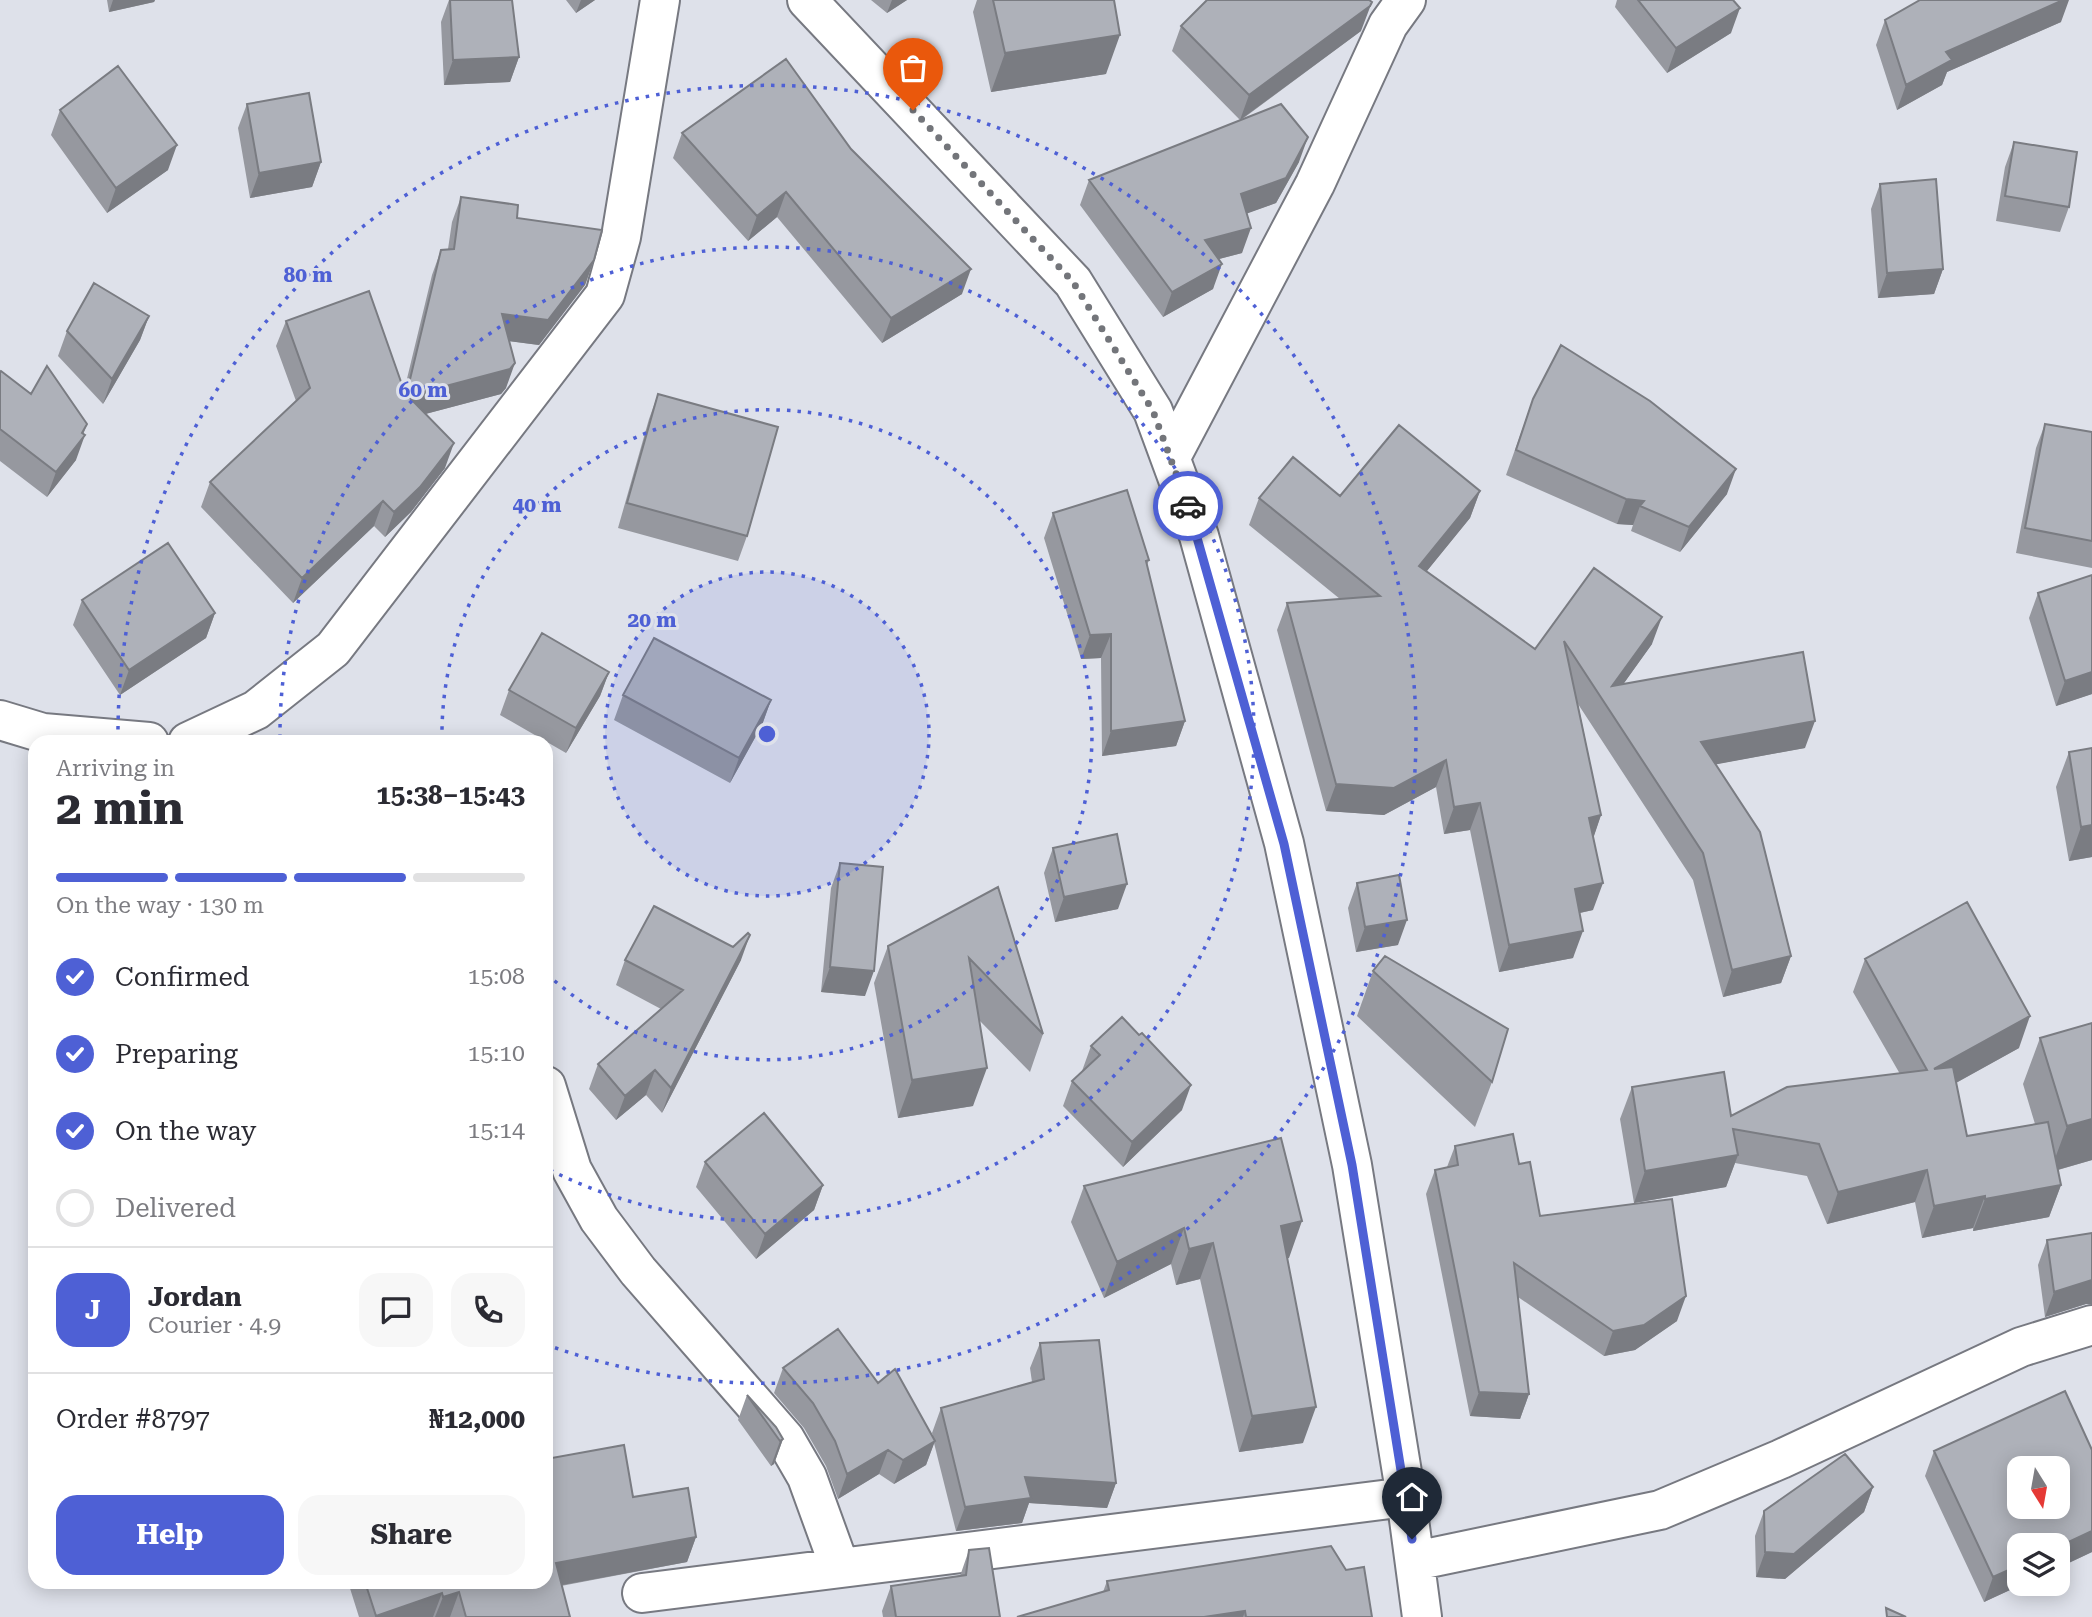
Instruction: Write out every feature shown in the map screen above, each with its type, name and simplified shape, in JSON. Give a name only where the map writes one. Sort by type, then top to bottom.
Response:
[{"type":"street","points":[[203,735],[256,710],[333,649],[606,295],[621,237],[660,0]]},
{"type":"street","points":[[807,0],[1073,282],[1153,411],[1171,457],[1199,536],[1284,844],[1352,1165],[1406,1497],[1422,1617]]},
{"type":"street","points":[[1171,457],[1315,184],[1388,25],[1406,0]]},
{"type":"street","points":[[0,720],[43,733],[67,735]]},
{"type":"street","points":[[553,1109],[572,1170],[599,1219],[638,1271],[785,1439],[807,1477],[840,1568]]},
{"type":"street","points":[[1415,1561],[1660,1510],[1782,1459],[2021,1347],[2092,1325]]},
{"type":"street","points":[[642,1593],[1406,1497]]},
{"type":"building","points":[[450,0],[512,0],[519,57],[453,60]]},
{"type":"building","points":[[993,0],[1114,0],[1120,35],[1005,53]]},
{"type":"building","points":[[1207,0],[1372,2],[1249,95],[1181,26]]},
{"type":"building","points":[[1638,0],[1733,0],[1740,8],[1676,48]]},
{"type":"building","points":[[1920,0],[2063,0],[1946,52],[1952,60],[1906,85],[1885,20]]},
{"type":"building","points":[[786,59],[851,149],[971,269],[891,318],[786,192],[757,216],[682,133]]},
{"type":"building","points":[[118,66],[177,145],[116,188],[60,110]]},
{"type":"building","points":[[309,93],[321,162],[259,173],[247,104]]},
{"type":"building","points":[[1281,104],[1308,137],[1286,178],[1241,194],[1251,228],[1205,240],[1222,264],[1172,292],[1089,180]]},
{"type":"building","points":[[2014,142],[2077,152],[2069,207],[2005,196]]},
{"type":"building","points":[[1936,179],[1943,269],[1887,273],[1880,184]]},
{"type":"building","points":[[461,197],[518,205],[517,218],[602,230],[594,260],[548,320],[502,314],[515,363],[510,369],[408,396],[454,443],[420,487],[394,512],[383,501],[302,578],[210,482],[310,388],[286,321],[369,291],[406,396],[441,250],[454,249]]},
{"type":"building","points":[[94,283],[149,316],[112,379],[67,331]]},
{"type":"building","points":[[1561,345],[1650,401],[1736,469],[1689,527],[1640,506],[1644,501],[1626,499],[1516,450],[1533,399]]},
{"type":"building","points":[[47,366],[87,424],[82,433],[85,435],[56,472],[0,429],[0,372],[31,394]]},
{"type":"building","points":[[658,394],[778,427],[747,536],[627,503]]},
{"type":"building","points":[[2045,424],[2092,432],[2092,541],[2025,528]]},
{"type":"building","points":[[1399,425],[1480,491],[1419,566],[1535,649],[1594,568],[1662,617],[1612,686],[1803,652],[1815,721],[1701,742],[1760,832],[1791,956],[1732,970],[1703,853],[1564,641],[1601,815],[1589,818],[1603,883],[1575,889],[1583,931],[1509,945],[1480,803],[1454,807],[1446,760],[1394,788],[1336,784],[1287,603],[1380,596],[1259,498],[1293,457],[1340,496]]},
{"type":"building","points":[[1127,490],[1149,560],[1146,561],[1185,721],[1111,731],[1111,634],[1090,635],[1053,513]]},
{"type":"building","points":[[168,543],[215,613],[129,670],[82,600]]},
{"type":"building","points":[[2092,575],[2092,672],[2065,681],[2038,593]]},
{"type":"building","points":[[542,633],[609,672],[576,728],[509,690]]},
{"type":"building","points":[[654,638],[771,700],[739,758],[623,695]]},
{"type":"building","points":[[2092,748],[2092,825],[2081,827],[2069,752]]},
{"type":"building","points":[[1117,834],[1127,884],[1064,897],[1053,848]]},
{"type":"building","points":[[840,863],[883,867],[874,971],[830,967]]},
{"type":"building","points":[[1399,875],[1407,920],[1365,927],[1357,883]]},
{"type":"building","points":[[998,887],[1043,1034],[969,958],[987,1068],[912,1080],[888,946]]},
{"type":"building","points":[[1967,902],[2030,1016],[1934,1069],[1953,1067],[1967,1136],[2048,1122],[2061,1185],[1934,1206],[1927,1170],[1838,1192],[1819,1144],[1733,1129],[1738,1155],[1645,1171],[1632,1087],[1724,1072],[1731,1116],[1787,1087],[1927,1070],[1865,959]]},
{"type":"building","points":[[654,906],[733,947],[748,933],[750,935],[671,1088],[655,1070],[625,1096],[598,1064],[683,990],[625,960]]},
{"type":"building","points":[[1385,956],[1508,1029],[1492,1082],[1373,971]]},
{"type":"building","points":[[1122,1017],[1139,1035],[1142,1033],[1191,1085],[1132,1142],[1072,1081],[1100,1055],[1091,1046]]},
{"type":"building","points":[[2092,1023],[2092,1119],[2067,1126],[2040,1038]]},
{"type":"building","points":[[764,1113],[823,1185],[765,1234],[705,1162]]},
{"type":"building","points":[[1513,1134],[1519,1164],[1530,1162],[1540,1216],[1672,1199],[1686,1296],[1644,1325],[1613,1331],[1514,1263],[1529,1394],[1479,1392],[1435,1170],[1458,1165],[1455,1146]]},
{"type":"building","points":[[1281,1138],[1302,1221],[1281,1226],[1316,1407],[1252,1416],[1213,1243],[1189,1249],[1184,1228],[1117,1262],[1084,1186]]},
{"type":"building","points":[[2092,1233],[2092,1280],[2054,1292],[2047,1240]]},
{"type":"building","points":[[838,1329],[878,1383],[895,1369],[935,1441],[903,1460],[888,1450],[847,1474],[835,1441],[813,1403],[783,1368]]},
{"type":"building","points":[[1099,1340],[1116,1483],[1025,1477],[1031,1498],[965,1507],[941,1408],[1044,1379],[1040,1343]]},
{"type":"building","points":[[2065,1391],[2092,1450],[2092,1531],[2070,1541],[2070,1533],[2007,1533],[2007,1571],[1993,1577],[1934,1451]]},
{"type":"building","points":[[747,1395],[776,1427],[783,1439],[780,1441]]},
{"type":"building","points":[[624,1445],[633,1497],[688,1488],[696,1537],[556,1563],[570,1617],[466,1617],[459,1592],[443,1597],[442,1593],[376,1616],[367,1589],[553,1589],[553,1458]]},
{"type":"building","points":[[1845,1454],[1873,1487],[1794,1554],[1765,1552],[1764,1511]]},
{"type":"building","points":[[1331,1546],[1346,1570],[1364,1567],[1372,1617],[1246,1617],[1245,1611],[1204,1617],[1017,1617],[1109,1590],[1107,1581]]},
{"type":"building","points":[[989,1548],[1000,1617],[896,1617],[891,1586],[966,1575],[969,1550]]},
{"type":"building","points":[[1886,1608],[1906,1617],[1887,1617]]},
{"type":"way so far","points":[[913,110],[1073,282],[1153,411],[1188,506]]},
{"type":"route","points":[[1188,506],[1199,536],[1284,844],[1352,1165],[1412,1539]]}]
